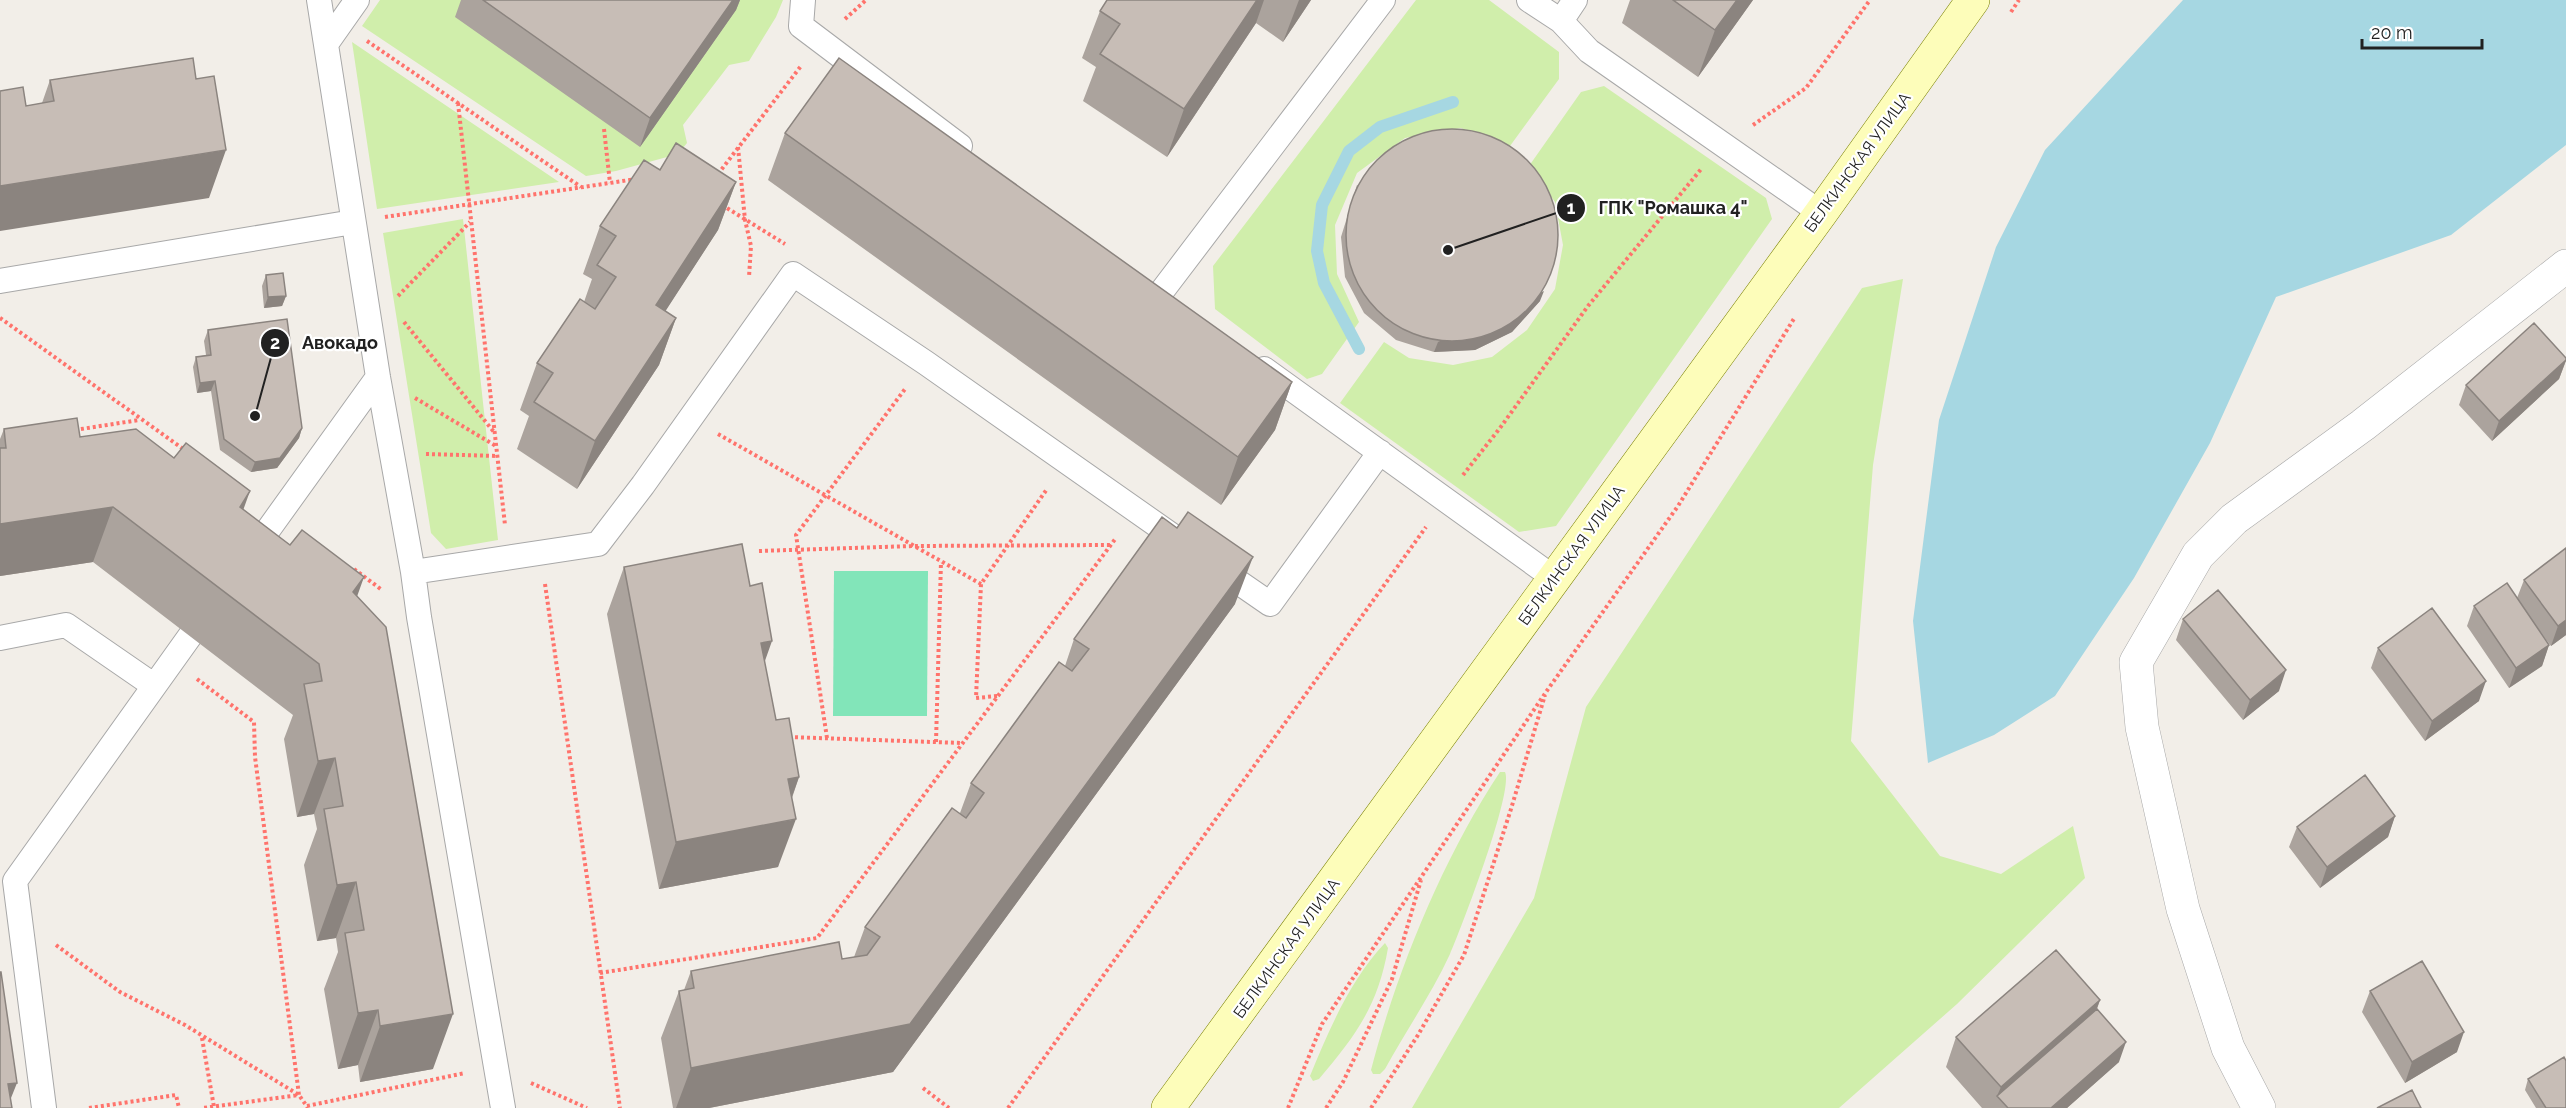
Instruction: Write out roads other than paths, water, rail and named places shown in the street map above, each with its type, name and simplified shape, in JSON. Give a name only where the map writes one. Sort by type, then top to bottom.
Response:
[{"type":"street","name":"БЕЛКИНСКАЯ УЛИЦА","points":[[1167,1108],[1821,213],[1973,0]]},
{"type":"street","points":[[2259,1108],[2228,1048],[2183,909],[2142,727],[2136,662],[2198,555],[2234,519],[2363,425],[2566,266]]},
{"type":"lane","points":[[319,0],[378,376],[413,572],[418,617],[503,1108]]},
{"type":"lane","points":[[326,44],[357,0]]},
{"type":"lane","points":[[803,0],[801,26],[980,161]]},
{"type":"lane","points":[[1179,309],[1150,288],[1383,0]]},
{"type":"lane","points":[[1529,0],[1561,21],[1589,51],[1821,213]]},
{"type":"lane","points":[[1561,21],[1575,0]]},
{"type":"lane","points":[[0,281],[353,222]]},
{"type":"lane","points":[[413,572],[598,544],[643,485],[793,274],[926,363],[1270,604],[1380,452]]},
{"type":"lane","points":[[1246,357],[1554,578]]},
{"type":"lane","points":[[236,575],[378,376]]},
{"type":"lane","points":[[0,638],[66,626],[153,685]]},
{"type":"lane","points":[[44,1108],[15,880],[190,636]]},
{"type":"water","points":[[2183,0],[2566,0],[2566,145],[2451,235],[2276,297],[2210,443],[2134,578],[2055,696],[1994,735],[1928,763],[1913,621],[1939,420],[1996,247],[2045,150]]},
{"type":"waterway","points":[[1359,349],[1324,283],[1317,251],[1322,205],[1349,151],[1380,127],[1453,102]]},
{"type":"place","name":"ГПК \"Ромашка 4\"","points":[[1448,250]]},
{"type":"place","name":"Авокадо","points":[[255,416]]}]
